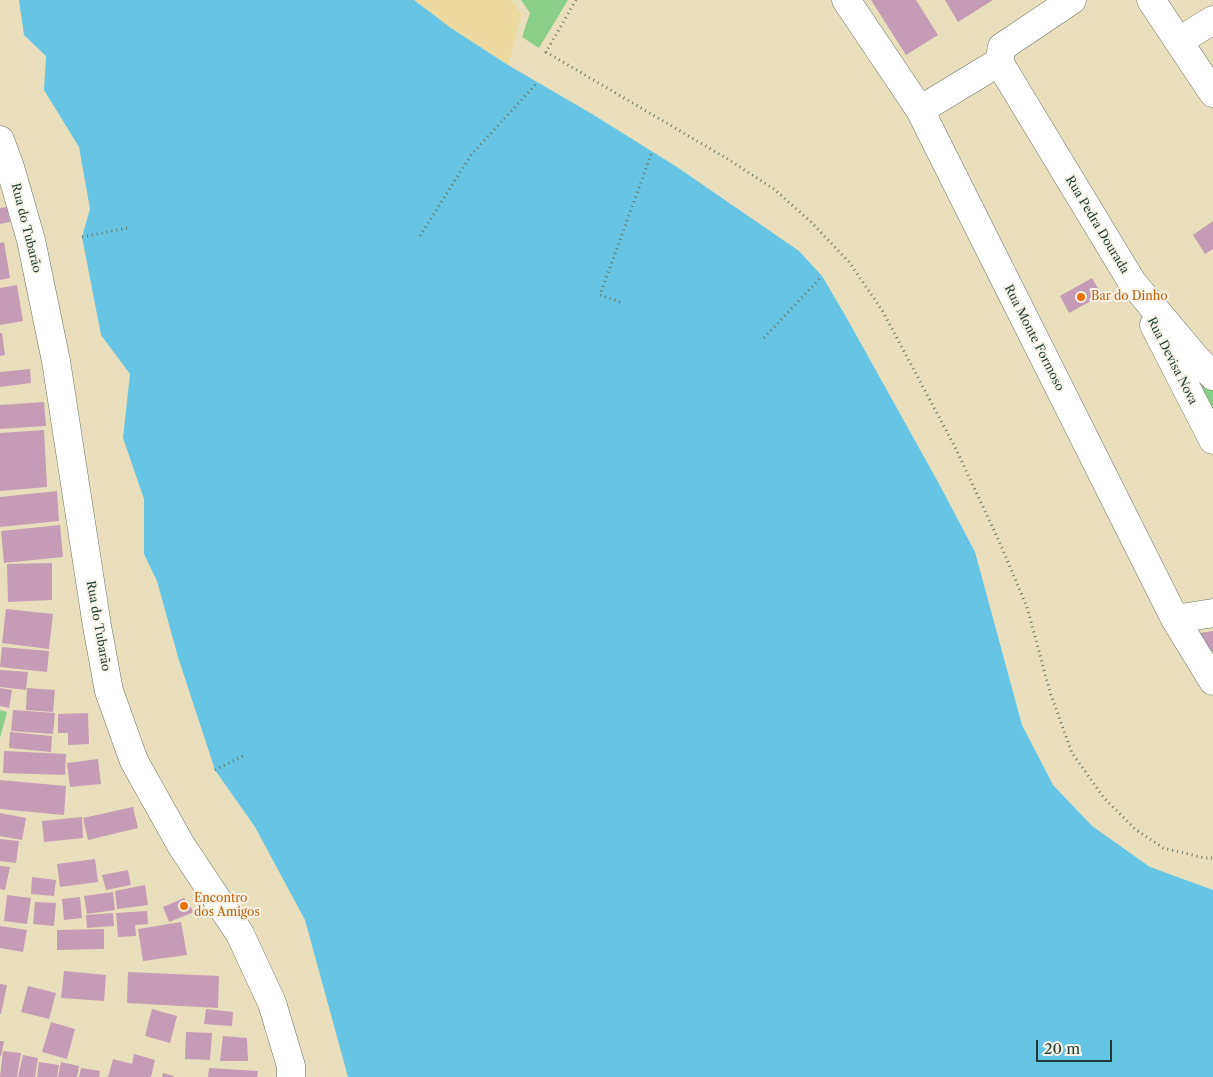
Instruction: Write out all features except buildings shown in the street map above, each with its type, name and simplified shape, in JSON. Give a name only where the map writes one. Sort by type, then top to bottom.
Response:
[{"type":"street","name":"Rua Monte Formoso","points":[[846,0],[920,110],[1175,618],[1213,681]]},
{"type":"street","points":[[920,110],[999,62],[1002,47],[1072,0]]},
{"type":"street","points":[[1151,0],[1213,93]]},
{"type":"street","points":[[1179,41],[1213,20]]},
{"type":"street","name":"Rua Pedra Dourada","points":[[999,62],[1132,282],[1213,376]]},
{"type":"street","name":"Rua do Tubarão","points":[[0,140],[10,167],[30,240],[56,361],[97,626],[109,691],[134,761],[181,845],[240,934],[272,1002],[291,1066],[291,1077]]},
{"type":"street","name":"Rua Devisa Nova","points":[[1132,282],[1213,440]]},
{"type":"street","points":[[1175,618],[1213,613]]},
{"type":"path","points":[[576,0],[546,52],[726,158],[774,189],[811,222],[848,262],[882,310],[955,447],[999,541],[1027,607],[1050,692],[1072,753],[1104,798],[1135,829],[1163,848],[1205,858],[1213,858]]},
{"type":"path","points":[[420,236],[472,155],[537,83]]},
{"type":"path","points":[[620,302],[600,295],[652,152]]},
{"type":"path","points":[[82,237],[127,228]]},
{"type":"path","points":[[764,338],[822,276]]},
{"type":"path","points":[[215,770],[243,756]]},
{"type":"green space","points":[[521,0],[568,0],[539,48],[522,37],[530,13]]},
{"type":"green space","points":[[1199,369],[1213,387],[1213,425],[1189,377]]},
{"type":"green space","points":[[0,710],[7,712],[0,738]]},
{"type":"sand","points":[[414,0],[511,0],[521,14],[508,65],[451,28]]},
{"type":"water","points":[[19,0],[414,0],[451,28],[508,65],[677,167],[799,251],[822,276],[845,315],[975,552],[1022,725],[1053,785],[1092,826],[1150,867],[1213,890],[1213,1077],[348,1077],[305,920],[255,827],[215,770],[178,657],[157,581],[144,554],[144,499],[123,438],[130,374],[101,335],[82,237],[90,209],[79,147],[44,90],[46,56],[24,35]]},
{"type":"place","name":"Bar do Dinho","points":[[1081,297]]},
{"type":"place","name":"Encontro dos Amigos","points":[[184,906]]}]
